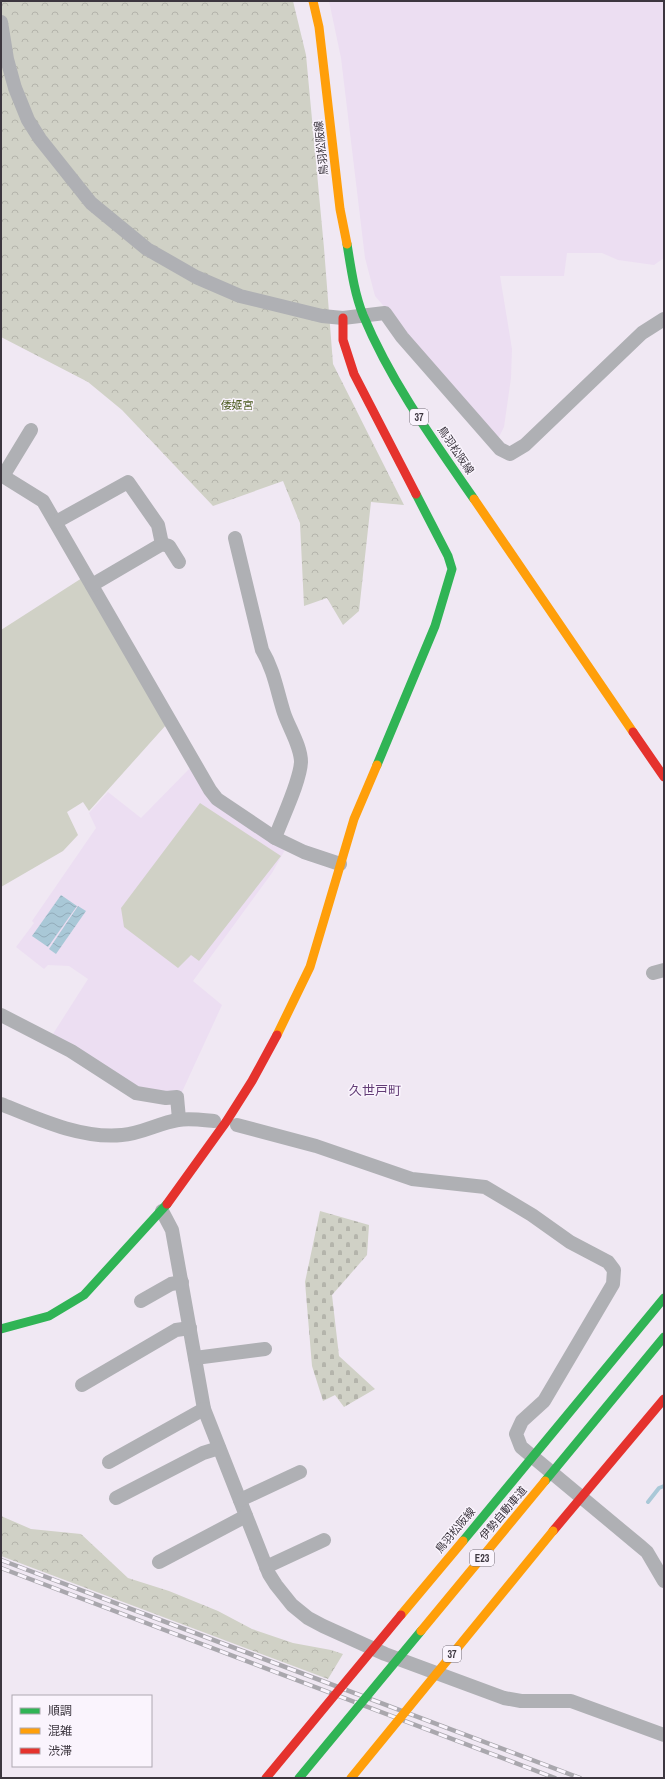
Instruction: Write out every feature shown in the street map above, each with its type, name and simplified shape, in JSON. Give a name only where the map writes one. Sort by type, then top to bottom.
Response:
[{"type":"main road","name":"鳥羽松阪線","points":[[313,1],[319,27],[340,210],[355,289],[363,314],[390,373],[416,413],[664,776]]},
{"type":"main road","points":[[1,1329],[49,1316],[84,1295],[162,1211],[226,1122],[252,1081],[295,1000],[310,967],[354,819],[435,626],[452,569],[448,556],[354,374],[343,340],[343,318]]},
{"type":"main road","name":"鳥羽松阪線","points":[[266,1778],[664,1298]]},
{"type":"main road","name":"伊勢自動車道","points":[[299,1778],[664,1337]]},
{"type":"main road","name":"37","points":[[351,1778],[553,1531],[664,1399]]},
{"type":"main road","points":[[557,1485],[567,1473]]},
{"type":"main road","points":[[406,1668],[416,1656]]},
{"type":"street","points":[[1,22],[7,59],[15,88],[28,120],[40,139],[91,203],[146,249],[196,277],[240,296],[300,312],[343,318],[363,314],[384,313],[402,337],[500,449],[510,454],[525,445],[642,333],[664,318]]},
{"type":"street","points":[[31,430],[2,476],[43,501],[210,790],[224,805],[275,838],[304,852],[340,864]]},
{"type":"street","points":[[56,522],[128,482],[158,525],[162,544]]},
{"type":"street","points":[[235,538],[262,650],[270,664],[284,714],[299,751],[301,763],[292,794],[275,838]]},
{"type":"street","points":[[92,585],[162,544],[169,546],[179,562]]},
{"type":"street","points":[[1,1015],[71,1051],[136,1093],[166,1098],[177,1097],[179,1119]]},
{"type":"street","points":[[1,1104],[35,1117],[77,1130],[113,1135],[130,1134],[179,1119],[214,1121]]},
{"type":"street","points":[[237,1125],[316,1146],[412,1179],[485,1187],[532,1215],[570,1242],[608,1262],[614,1270],[613,1284],[544,1401],[518,1427],[516,1434],[521,1447],[533,1455],[647,1552],[664,1581]]},
{"type":"street","points":[[162,1211],[172,1230],[204,1409],[266,1567],[276,1586],[292,1605],[308,1618],[352,1640],[504,1698],[521,1700],[571,1701],[664,1735]]},
{"type":"street","points":[[141,1301],[171,1284],[182,1282]]},
{"type":"street","points":[[82,1385],[176,1330],[190,1328]]},
{"type":"street","points":[[195,1358],[265,1349]]},
{"type":"street","points":[[109,1462],[204,1409]]},
{"type":"street","points":[[116,1498],[203,1453],[219,1448]]},
{"type":"street","points":[[240,1500],[300,1472]]},
{"type":"street","points":[[159,1562],[246,1516]]},
{"type":"street","points":[[266,1567],[324,1540]]},
{"type":"shaded area","points":[[329,1],[664,1],[664,258],[654,265],[618,260],[602,253],[567,253],[564,276],[500,276],[512,349],[511,378],[504,427],[498,439],[375,296],[365,258],[341,58]]},
{"type":"shaded area","points":[[191,767],[204,789],[286,848],[272,873],[193,981],[222,1005],[182,1092],[168,1095],[138,1090],[51,1037],[88,979],[69,966],[48,965],[44,969],[16,947],[34,923],[32,921],[96,828],[89,813],[108,792],[141,818]]},
{"type":"green space","name":"倭姬宮","points":[[1,1],[293,1],[306,55],[333,364],[404,505],[371,502],[359,611],[343,625],[327,598],[304,606],[300,523],[283,481],[213,506],[122,410],[88,382],[1,337]]},
{"type":"green space","points":[[82,578],[166,725],[89,811],[83,802],[67,812],[78,835],[63,851],[1,887],[1,630]]},
{"type":"green space","points":[[200,803],[281,856],[199,961],[191,955],[178,968],[124,927],[121,908]]},
{"type":"green space","points":[[320,1211],[369,1225],[367,1255],[332,1295],[339,1356],[375,1389],[344,1407],[335,1395],[323,1401],[312,1366],[305,1282]]},
{"type":"green space","points":[[1,1516],[31,1529],[81,1534],[128,1578],[169,1591],[218,1611],[252,1629],[293,1643],[331,1650],[343,1654],[328,1679],[1,1556]]},
{"type":"water","points":[[61,895],[77,906],[48,947],[32,936]]},
{"type":"water","points":[[78,906],[86,911],[56,954],[49,949]]},
{"type":"waterway","points":[[648,1502],[659,1488],[664,1486]]},
{"type":"railway","points":[[1,1560],[580,1778]]},
{"type":"railway","points":[[1,1568],[555,1778]]},
{"type":"traffic: fast","points":[[347,244],[357,298],[374,340],[386,364],[414,410],[474,499]]},
{"type":"traffic: fast","points":[[377,765],[435,626],[452,569],[448,556],[416,494]]},
{"type":"traffic: fast","points":[[1,1329],[49,1316],[84,1295],[167,1204]]},
{"type":"traffic: fast","points":[[463,1541],[664,1298]]},
{"type":"traffic: fast","points":[[545,1481],[664,1337]]},
{"type":"traffic: fast","points":[[299,1778],[421,1631]]},
{"type":"traffic: slow","points":[[313,1],[319,27],[340,209],[347,244]]},
{"type":"traffic: slow","points":[[474,499],[633,732]]},
{"type":"traffic: slow","points":[[277,1035],[310,967],[354,819],[377,765]]},
{"type":"traffic: slow","points":[[421,1631],[545,1481]]},
{"type":"traffic: slow","points":[[351,1778],[553,1531]]},
{"type":"traffic: slow","points":[[401,1615],[463,1541]]},
{"type":"traffic: jam","points":[[343,318],[343,340],[354,374],[416,494]]},
{"type":"traffic: jam","points":[[633,732],[664,777]]},
{"type":"traffic: jam","points":[[167,1204],[226,1122],[252,1081],[277,1035]]},
{"type":"traffic: jam","points":[[553,1531],[664,1399]]},
{"type":"traffic: jam","points":[[266,1778],[401,1615]]},
{"type":"district","name":"久世戸町","points":[[375,1090]]}]
